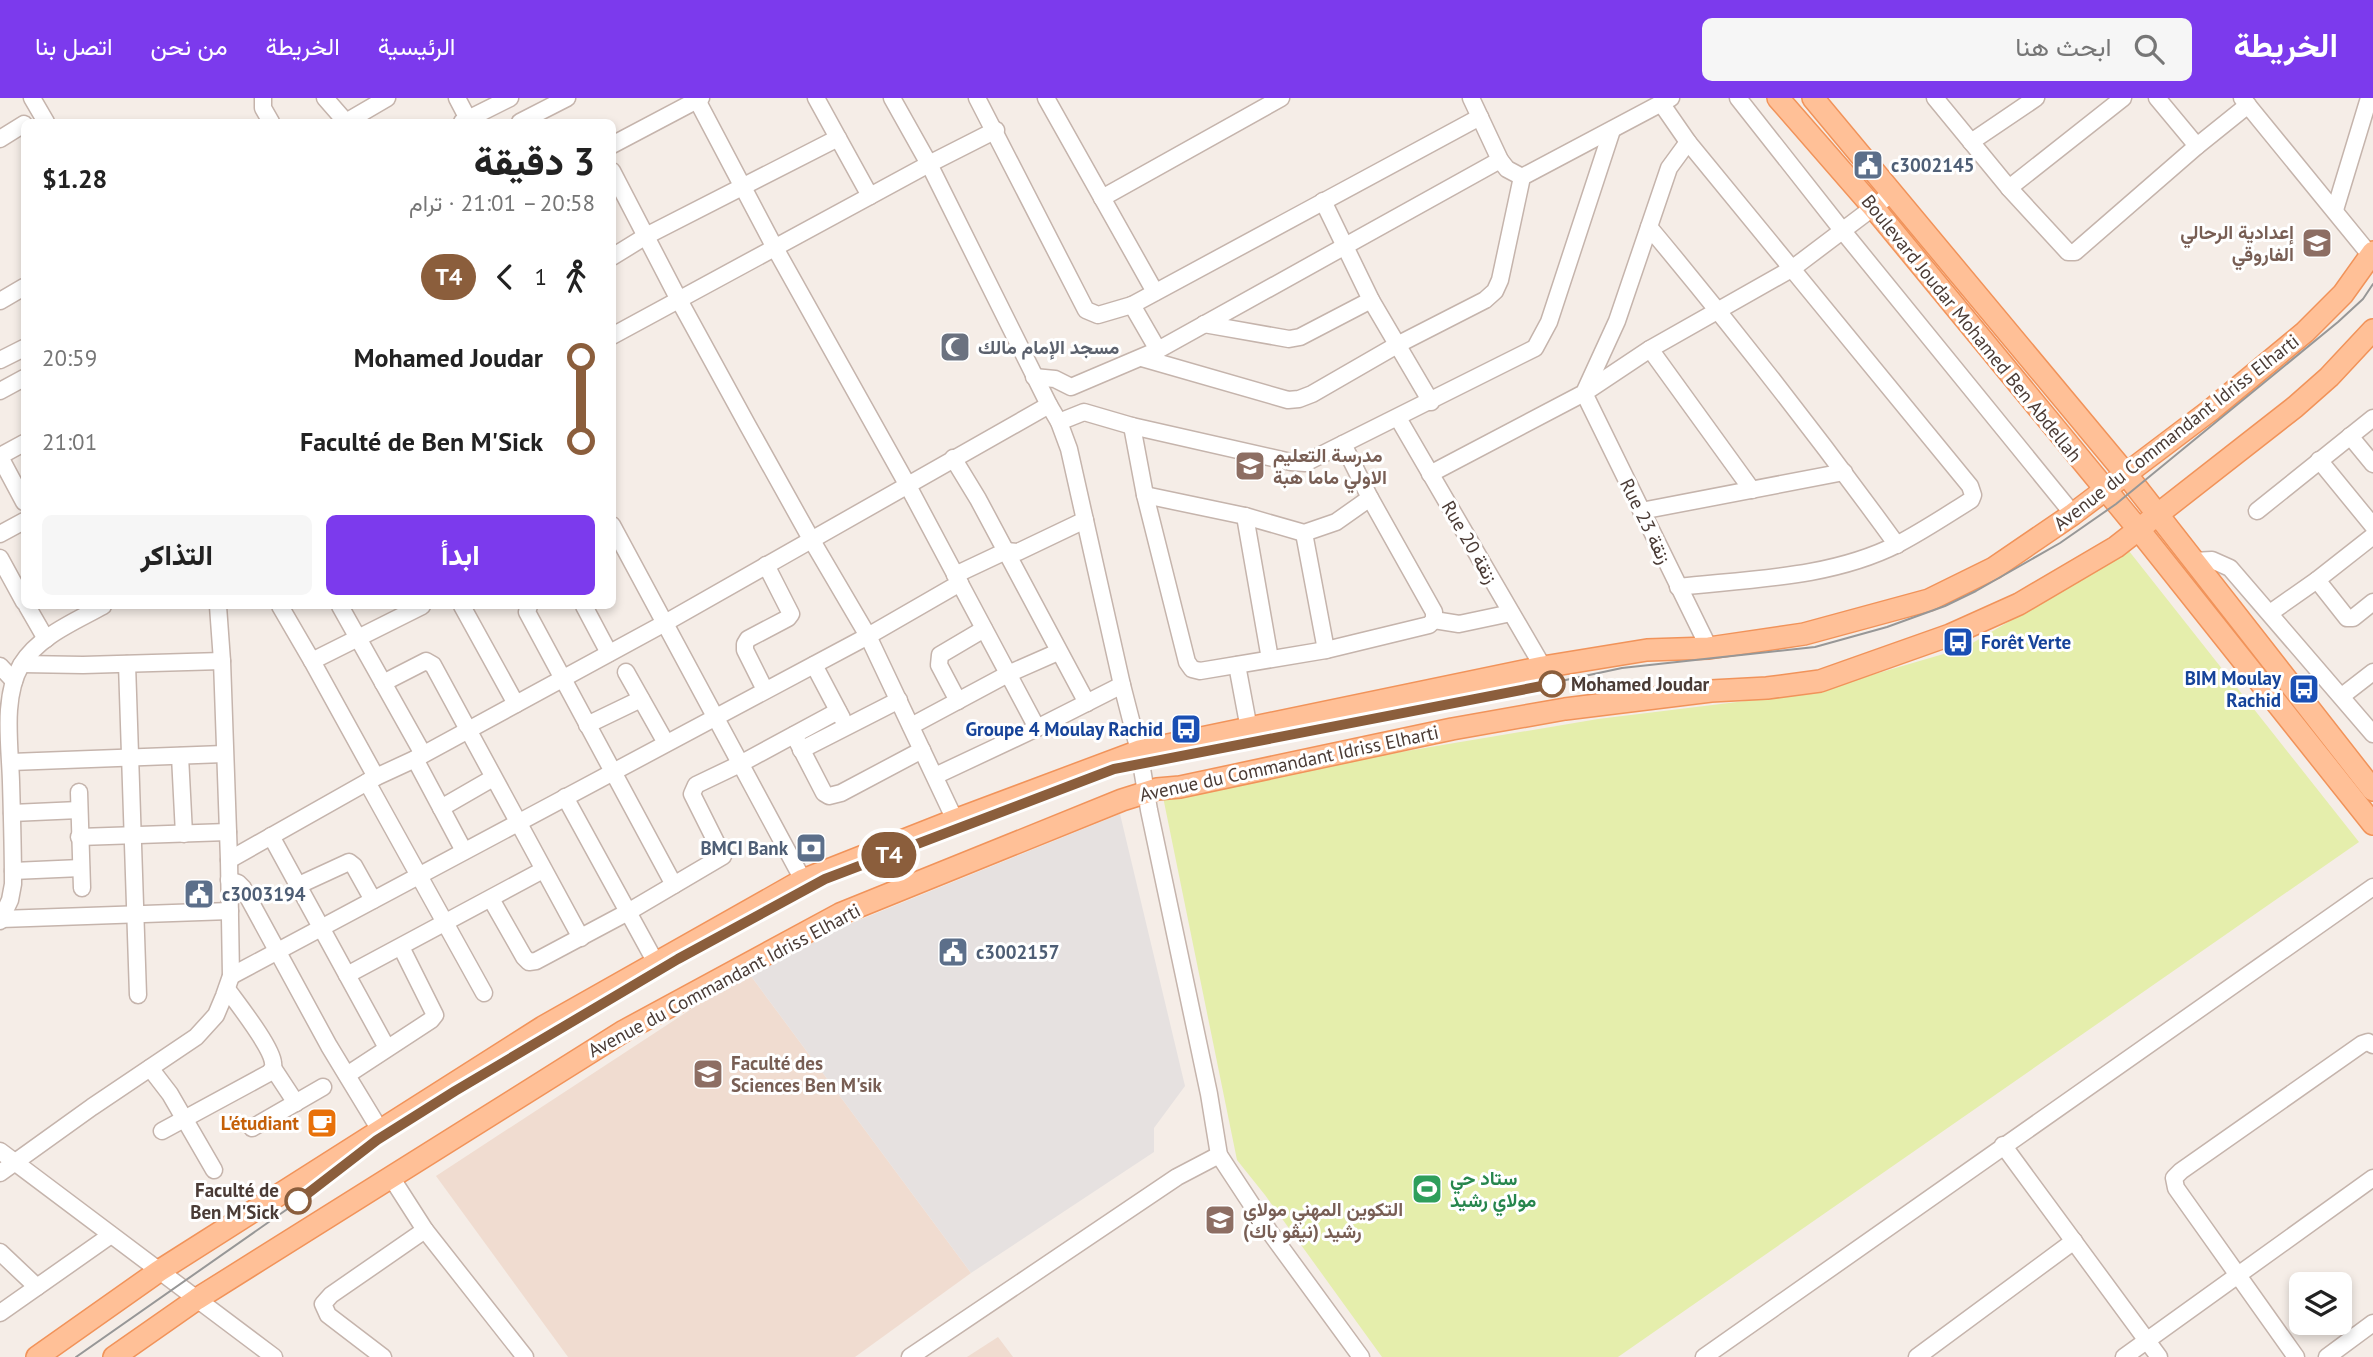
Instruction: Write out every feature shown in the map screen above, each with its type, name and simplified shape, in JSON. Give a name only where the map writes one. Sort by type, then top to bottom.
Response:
[{"type":"main road","name":"Boulevard Joudar Mohamed Ben Abdellah","points":[[1778,98],[1873,207],[2139,530],[2373,824]]},
{"type":"main road","name":"Boulevard Joudar Mohamed Ben Abdellah","points":[[1813,98],[2126,474],[2373,790]]},
{"type":"main road","name":"Avenue du Commandant Idriss Elharti","points":[[37,1357],[159,1271],[543,1027],[803,880],[1139,751],[1543,667],[1647,650],[1709,648],[1804,634],[1929,600],[1994,568],[2106,491],[2212,409],[2305,332],[2343,293],[2372,254]]},
{"type":"main road","name":"Avenue du Commandant Idriss Elharti","points":[[114,1357],[197,1299],[624,1031],[840,914],[1122,800],[1146,792],[1452,729],[1565,709],[1820,681],[1950,635],[2019,604],[2116,547],[2158,516],[2329,377],[2373,330]]},
{"type":"street","points":[[32,98],[44,118]]},
{"type":"street","points":[[263,98],[263,108],[269,119]]},
{"type":"street","points":[[325,98],[343,119]]},
{"type":"street","points":[[351,119],[387,98]]},
{"type":"street","points":[[457,98],[464,119]]},
{"type":"street","points":[[469,119],[510,98]]},
{"type":"street","points":[[526,119],[567,98]]},
{"type":"street","points":[[816,98],[870,196]]},
{"type":"street","points":[[892,98],[929,164],[1048,405],[1059,422],[1069,449],[1139,751],[1219,1155],[1269,1231],[1362,1357]]},
{"type":"street","points":[[977,98],[1086,310],[1098,315],[1132,305],[1480,117]]},
{"type":"street","points":[[1046,98],[1155,292]]},
{"type":"street","points":[[1471,98],[1500,160],[1507,169],[1522,177]]},
{"type":"street","points":[[1738,98],[2073,514]]},
{"type":"street","points":[[1935,98],[2009,188],[2068,252],[2076,252],[2245,101],[2372,254]]},
{"type":"street","points":[[1971,142],[2036,98]]},
{"type":"street","points":[[2009,188],[2123,98]]},
{"type":"street","points":[[2157,98],[2197,146]]},
{"type":"street","points":[[2335,210],[2369,98]]},
{"type":"street","points":[[616,143],[699,99],[775,248],[907,484],[1037,728]]},
{"type":"street","points":[[1102,198],[1270,100]]},
{"type":"street","points":[[1522,177],[1666,101],[1688,142],[1972,491],[1971,500],[1897,545],[1852,561],[1789,575],[1678,587]]},
{"type":"street","points":[[0,139],[21,126]]},
{"type":"street","points":[[1059,422],[1084,412],[1132,426],[1291,463],[1305,463],[1535,348],[1544,336],[1612,130]]},
{"type":"street","points":[[616,334],[929,164],[996,131]]},
{"type":"street","points":[[616,255],[646,236],[838,138]]},
{"type":"street","points":[[1584,393],[1617,321],[1669,168],[1688,142]]},
{"type":"street","points":[[1071,387],[1158,351],[1500,160]]},
{"type":"street","points":[[1142,358],[1288,400],[1312,394],[1397,345],[1485,300],[1495,291],[1500,280],[1522,177]]},
{"type":"street","points":[[616,179],[679,300],[811,539],[868,636],[955,820]]},
{"type":"street","points":[[1430,474],[1584,393],[1650,349],[1793,268],[1891,194]]},
{"type":"street","points":[[1323,201],[1371,300],[1431,402]]},
{"type":"street","points":[[1649,227],[1718,310],[1897,545]]},
{"type":"street","points":[[0,302],[21,289]]},
{"type":"street","points":[[1204,324],[1289,340],[1300,337],[1371,300]]},
{"type":"street","points":[[1132,305],[1158,351]]},
{"type":"street","points":[[1650,349],[1752,490]]},
{"type":"street","points":[[0,360],[21,350]]},
{"type":"street","points":[[1034,377],[1055,379],[1071,387],[1084,412]]},
{"type":"street","points":[[0,391],[21,380]]},
{"type":"street","name":"Rue 23 زنقة","points":[[1584,393],[1709,648]]},
{"type":"street","points":[[229,860],[371,780],[419,757],[665,623],[1048,405]]},
{"type":"street","name":"Rue 20 زنقة","points":[[1398,418],[1543,667]]},
{"type":"street","points":[[2257,511],[2373,418]]},
{"type":"street","points":[[1132,426],[1145,495],[1187,662],[1192,669],[1200,671],[1326,650],[1429,625],[1434,620],[1434,612],[1343,444]]},
{"type":"street","points":[[2350,436],[2373,464]]},
{"type":"street","points":[[21,445],[0,456],[21,496]]},
{"type":"street","points":[[953,458],[1087,703]]},
{"type":"street","points":[[2319,460],[2373,526]]},
{"type":"street","points":[[1641,511],[1844,472]]},
{"type":"street","points":[[1145,495],[1244,516],[1304,533],[1336,522],[1370,498]]},
{"type":"street","points":[[1244,516],[1270,659]]},
{"type":"street","points":[[229,983],[277,952],[868,636],[1006,551],[1018,552],[1085,520]]},
{"type":"street","points":[[0,534],[21,523]]},
{"type":"street","points":[[616,532],[803,880]]},
{"type":"street","points":[[1304,533],[1326,650]]},
{"type":"street","points":[[2270,613],[2373,536]]},
{"type":"street","points":[[0,558],[21,595]]},
{"type":"street","points":[[2193,561],[2212,560],[2230,568],[2373,734]]},
{"type":"street","points":[[765,690],[745,650],[745,644],[748,639],[791,614],[766,565]]},
{"type":"street","points":[[2316,580],[2347,618],[2353,618],[2373,602]]},
{"type":"street","points":[[29,609],[46,639]]},
{"type":"street","points":[[98,609],[37,646],[22,664],[14,681],[10,703],[13,871],[10,900],[1,920],[230,911]]},
{"type":"street","points":[[0,1173],[196,1037],[216,1015],[229,983],[229,860],[218,609]]},
{"type":"street","points":[[282,609],[312,661],[417,876],[484,993]]},
{"type":"street","points":[[342,609],[383,683],[464,851]]},
{"type":"street","points":[[312,661],[416,609]]},
{"type":"street","points":[[464,609],[516,704]]},
{"type":"street","points":[[528,609],[527,612],[674,886]]},
{"type":"street","points":[[586,609],[609,653]]},
{"type":"street","points":[[1434,620],[1459,624],[1511,613]]},
{"type":"street","points":[[958,701],[939,665],[940,655],[984,629]]},
{"type":"street","points":[[911,726],[1008,674],[1058,652]]},
{"type":"street","points":[[383,683],[426,661],[430,662],[581,937]]},
{"type":"street","points":[[22,664],[222,662]]},
{"type":"street","points":[[127,664],[138,995]]},
{"type":"street","points":[[814,665],[847,728]]},
{"type":"street","points":[[1237,665],[1249,729]]},
{"type":"street","points":[[0,666],[14,681]]},
{"type":"street","points":[[626,672],[666,743]]},
{"type":"street","points":[[2342,696],[2373,672]]},
{"type":"street","points":[[935,776],[1122,685]]},
{"type":"street","points":[[587,725],[641,699]]},
{"type":"street","points":[[491,899],[524,957],[529,962],[536,961],[628,912],[723,856],[698,807],[693,789],[696,785],[740,764],[798,742],[847,728],[899,700]]},
{"type":"street","points":[[798,742],[838,711]]},
{"type":"street","points":[[798,742],[824,793],[832,797],[922,750]]},
{"type":"street","points":[[11,762],[224,754]]},
{"type":"street","points":[[180,756],[184,834]]},
{"type":"street","points":[[441,808],[493,778]]},
{"type":"street","points":[[79,792],[82,888]]},
{"type":"street","points":[[565,797],[656,963]]},
{"type":"street","points":[[12,813],[79,810]]},
{"type":"street","points":[[79,837],[228,832]]},
{"type":"street","points":[[271,836],[387,1048]]},
{"type":"street","points":[[299,886],[349,862],[373,900]]},
{"type":"street","points":[[13,871],[81,868]]},
{"type":"street","points":[[347,975],[543,870]]},
{"type":"street","points":[[229,880],[239,883],[243,888],[380,1130]]},
{"type":"street","points":[[1704,1357],[2373,887]]},
{"type":"street","points":[[347,1075],[435,1015],[401,947]]},
{"type":"street","points":[[229,983],[268,1048],[273,1068],[296,1102]]},
{"type":"street","points":[[2295,1357],[2176,1188],[2174,1178],[2362,1044],[2368,1042],[2373,1045]]},
{"type":"street","points":[[150,1068],[170,1094],[214,1170]]},
{"type":"street","points":[[162,1131],[269,1073],[273,1068]]},
{"type":"street","points":[[252,1128],[323,1087]]},
{"type":"street","points":[[2003,1145],[2159,1357]]},
{"type":"street","points":[[0,1151],[274,1357]]},
{"type":"street","points":[[909,1357],[1146,1197],[1219,1155]]},
{"type":"street","points":[[391,1177],[425,1230],[525,1357]]},
{"type":"street","points":[[2124,1357],[2373,1178]]},
{"type":"street","points":[[383,1357],[328,1315],[323,1304],[331,1295],[425,1230]]},
{"type":"street","points":[[0,1313],[111,1235]]},
{"type":"street","points":[[1917,1357],[2074,1241]]},
{"type":"street","points":[[0,1252],[37,1287]]},
{"type":"street","points":[[2328,1357],[2373,1323]]},
{"type":"shaded area","points":[[1120,814],[1185,1086],[1154,1128],[1154,1152],[971,1273],[748,972],[852,923]]},
{"type":"shaded area","name":"Faculté des Sciences Ben M'sik","points":[[748,972],[971,1273],[855,1357],[568,1357],[436,1176]]},
{"type":"shaded area","points":[[998,1337],[1013,1357],[967,1357]]},
{"type":"green space","points":[[2129,551],[2359,842],[1618,1357],[1382,1357],[1237,1160],[1162,792],[1598,719],[1810,693],[1964,648]]},
{"type":"tram line","points":[[76,1357],[286,1210],[378,1140],[455,1091],[723,933],[825,879],[1114,769],[1269,737],[1453,704],[1622,668],[1815,647],[1887,627],[1945,606],[2060,543],[2116,504],[2338,322],[2363,299],[2373,284]]},
{"type":"tram line","name":"T4","points":[[298,1201],[377,1140],[455,1091],[723,933],[825,879],[1063,786],[1114,769],[1552,684]]},
{"type":"place","name":"c3002145","points":[[1868,165]]},
{"type":"place","name":"إعدادية الرحالي الفاروقي","points":[[2317,243]]},
{"type":"place","name":"مسجد الإمام مالك","points":[[955,347]]},
{"type":"place","name":"مدرسة التعليم الاولي ماما هبة","points":[[1250,466]]},
{"type":"place","name":"Forêt Verte","points":[[1958,642]]},
{"type":"place","name":"Mohamed Joudar","points":[[1552,684]]},
{"type":"place","name":"BIM Moulay Rachid","points":[[2304,689]]},
{"type":"place","name":"Groupe 4 Moulay Rachid","points":[[1186,729]]},
{"type":"place","name":"BMCI Bank","points":[[811,848]]},
{"type":"place","name":"c3003194","points":[[199,894]]},
{"type":"place","name":"c3002157","points":[[953,952]]},
{"type":"place","name":"Faculté des Sciences Ben M'sik","points":[[708,1074]]},
{"type":"place","name":"L'étudiant","points":[[322,1123]]},
{"type":"place","name":"ستاد حي مولاي رشيد","points":[[1427,1189]]},
{"type":"place","name":"Faculté de Ben M'Sick","points":[[298,1201]]},
{"type":"place","name":"التكوين المهني مولاي رشيد (نيڤو باك)","points":[[1220,1220]]}]
